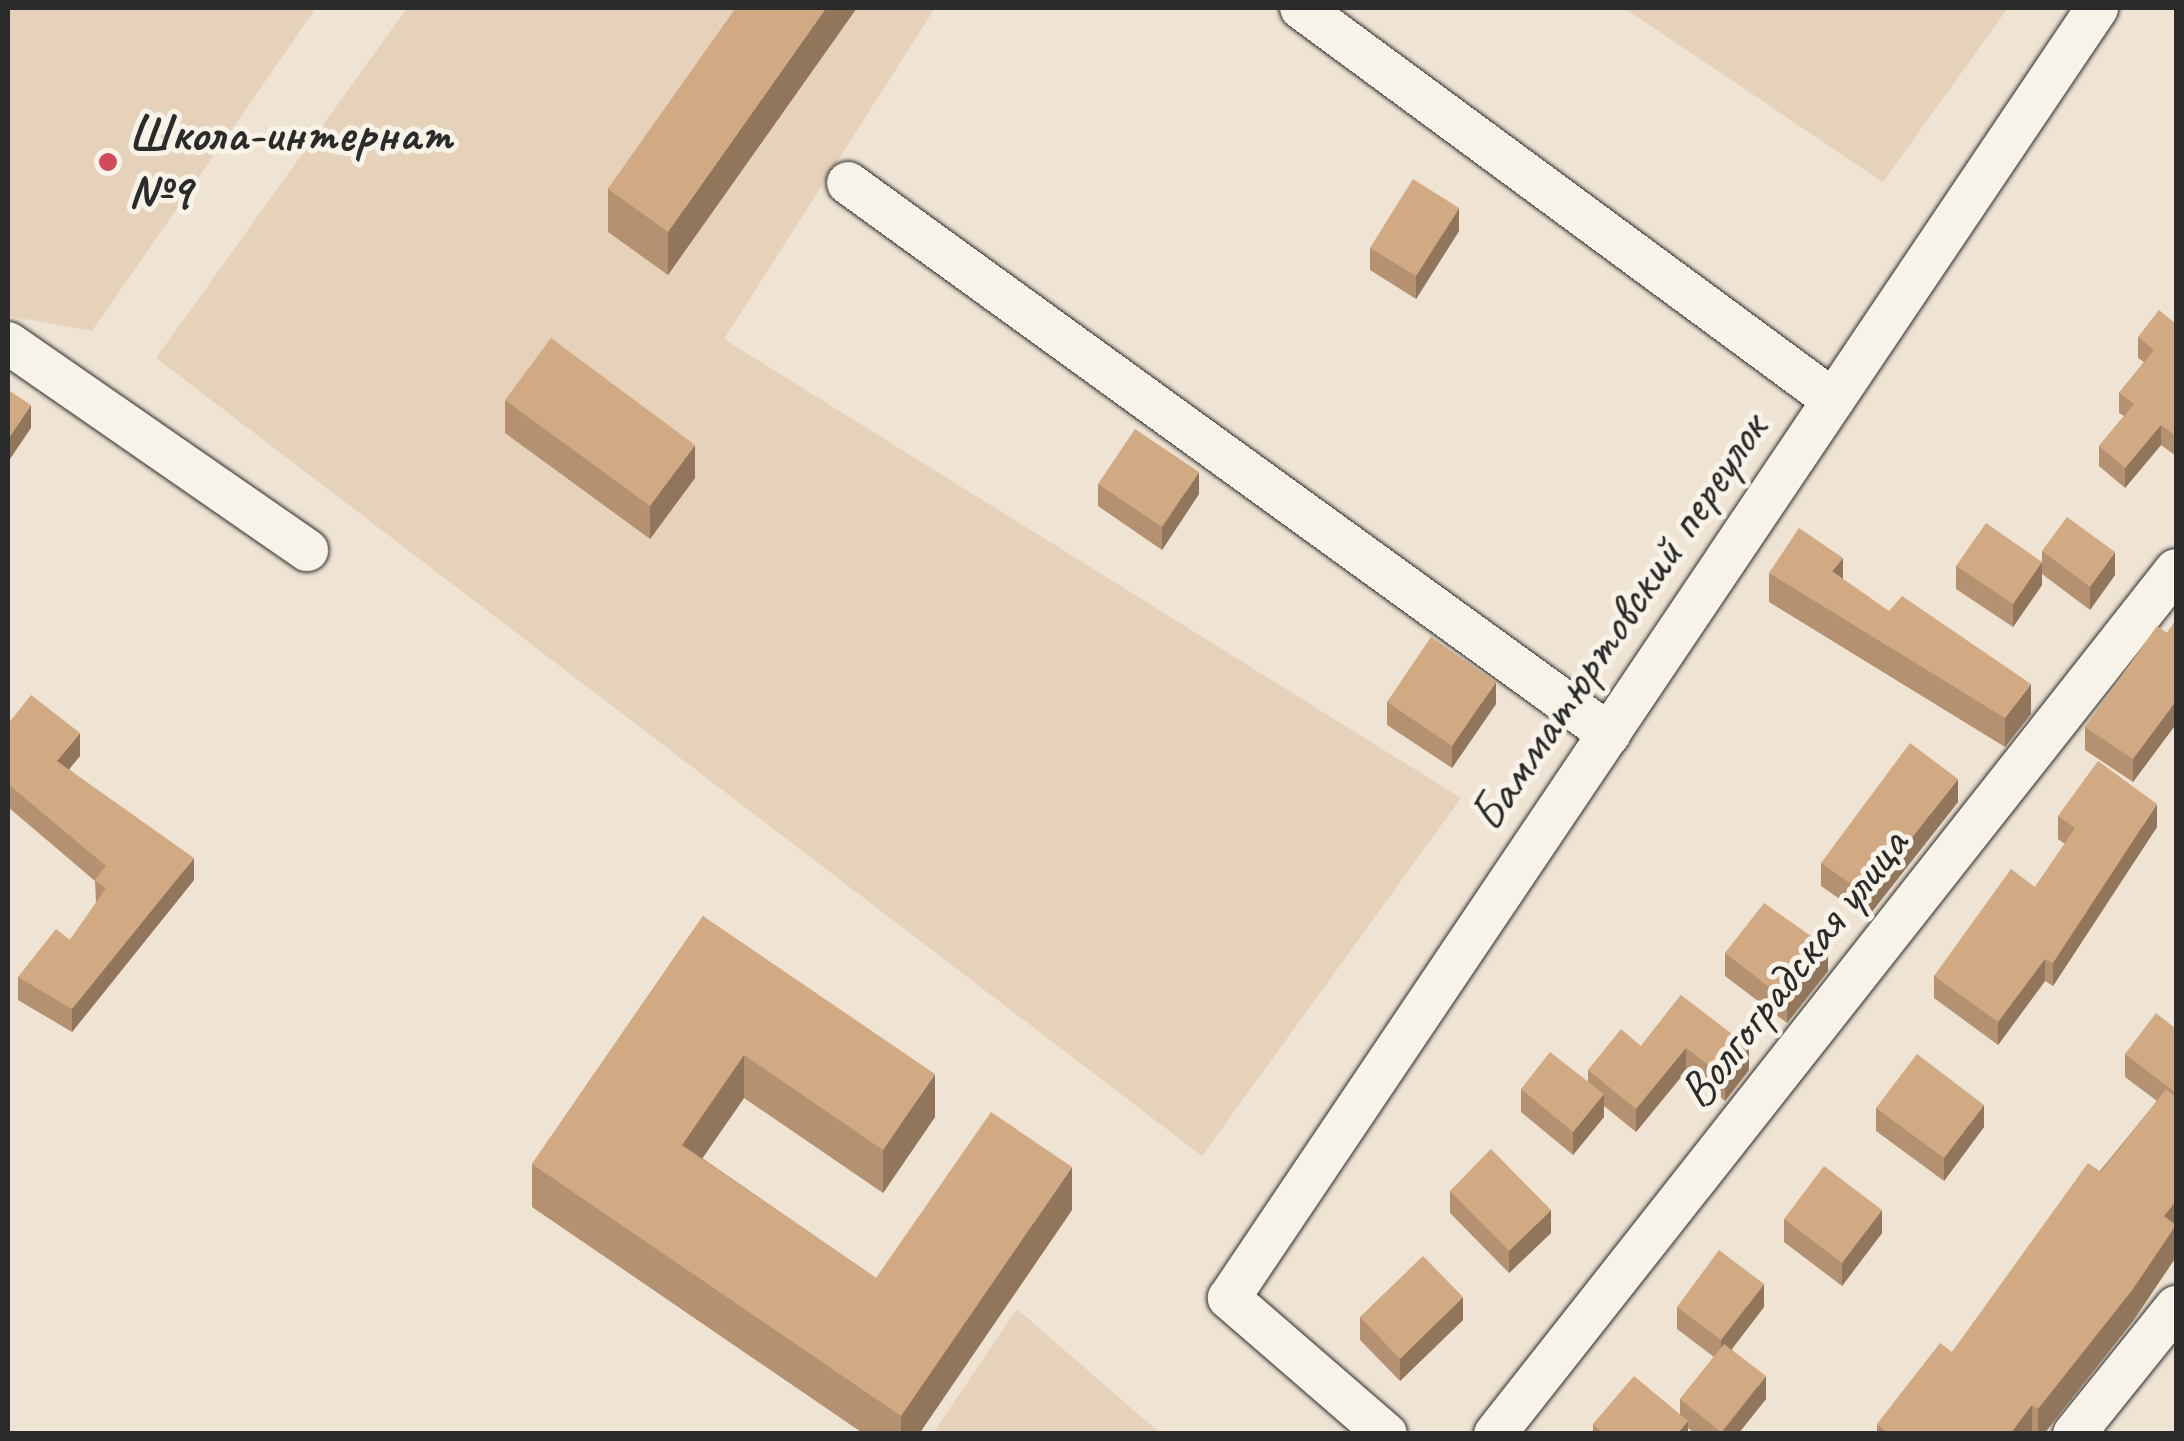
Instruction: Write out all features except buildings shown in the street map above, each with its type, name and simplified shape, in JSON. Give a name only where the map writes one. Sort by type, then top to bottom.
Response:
[{"type":"street","points":[[1301,8],[1833,400]]},
{"type":"street","name":"Бамматюртовский переулок","points":[[1386,1434],[1229,1298],[2098,8]]},
{"type":"street","points":[[848,183],[1609,734]]},
{"type":"street","points":[[8,343],[307,550]]},
{"type":"street","name":"Волгоградская улица","points":[[1495,1434],[2176,570]]},
{"type":"street","points":[[2074,1434],[2176,1307]]},
{"type":"shaded area","name":"Школа-интернат №9","points":[[8,8],[316,8],[92,331],[8,316]]},
{"type":"shaded area","points":[[407,8],[935,8],[724,339],[1461,798],[1202,1156],[156,358]]},
{"type":"shaded area","points":[[1624,8],[2008,8],[1883,182]]},
{"type":"shaded area","points":[[1017,1309],[1160,1433],[933,1433]]},
{"type":"place","name":"Школа-интернат №9","points":[[108,162]]}]
